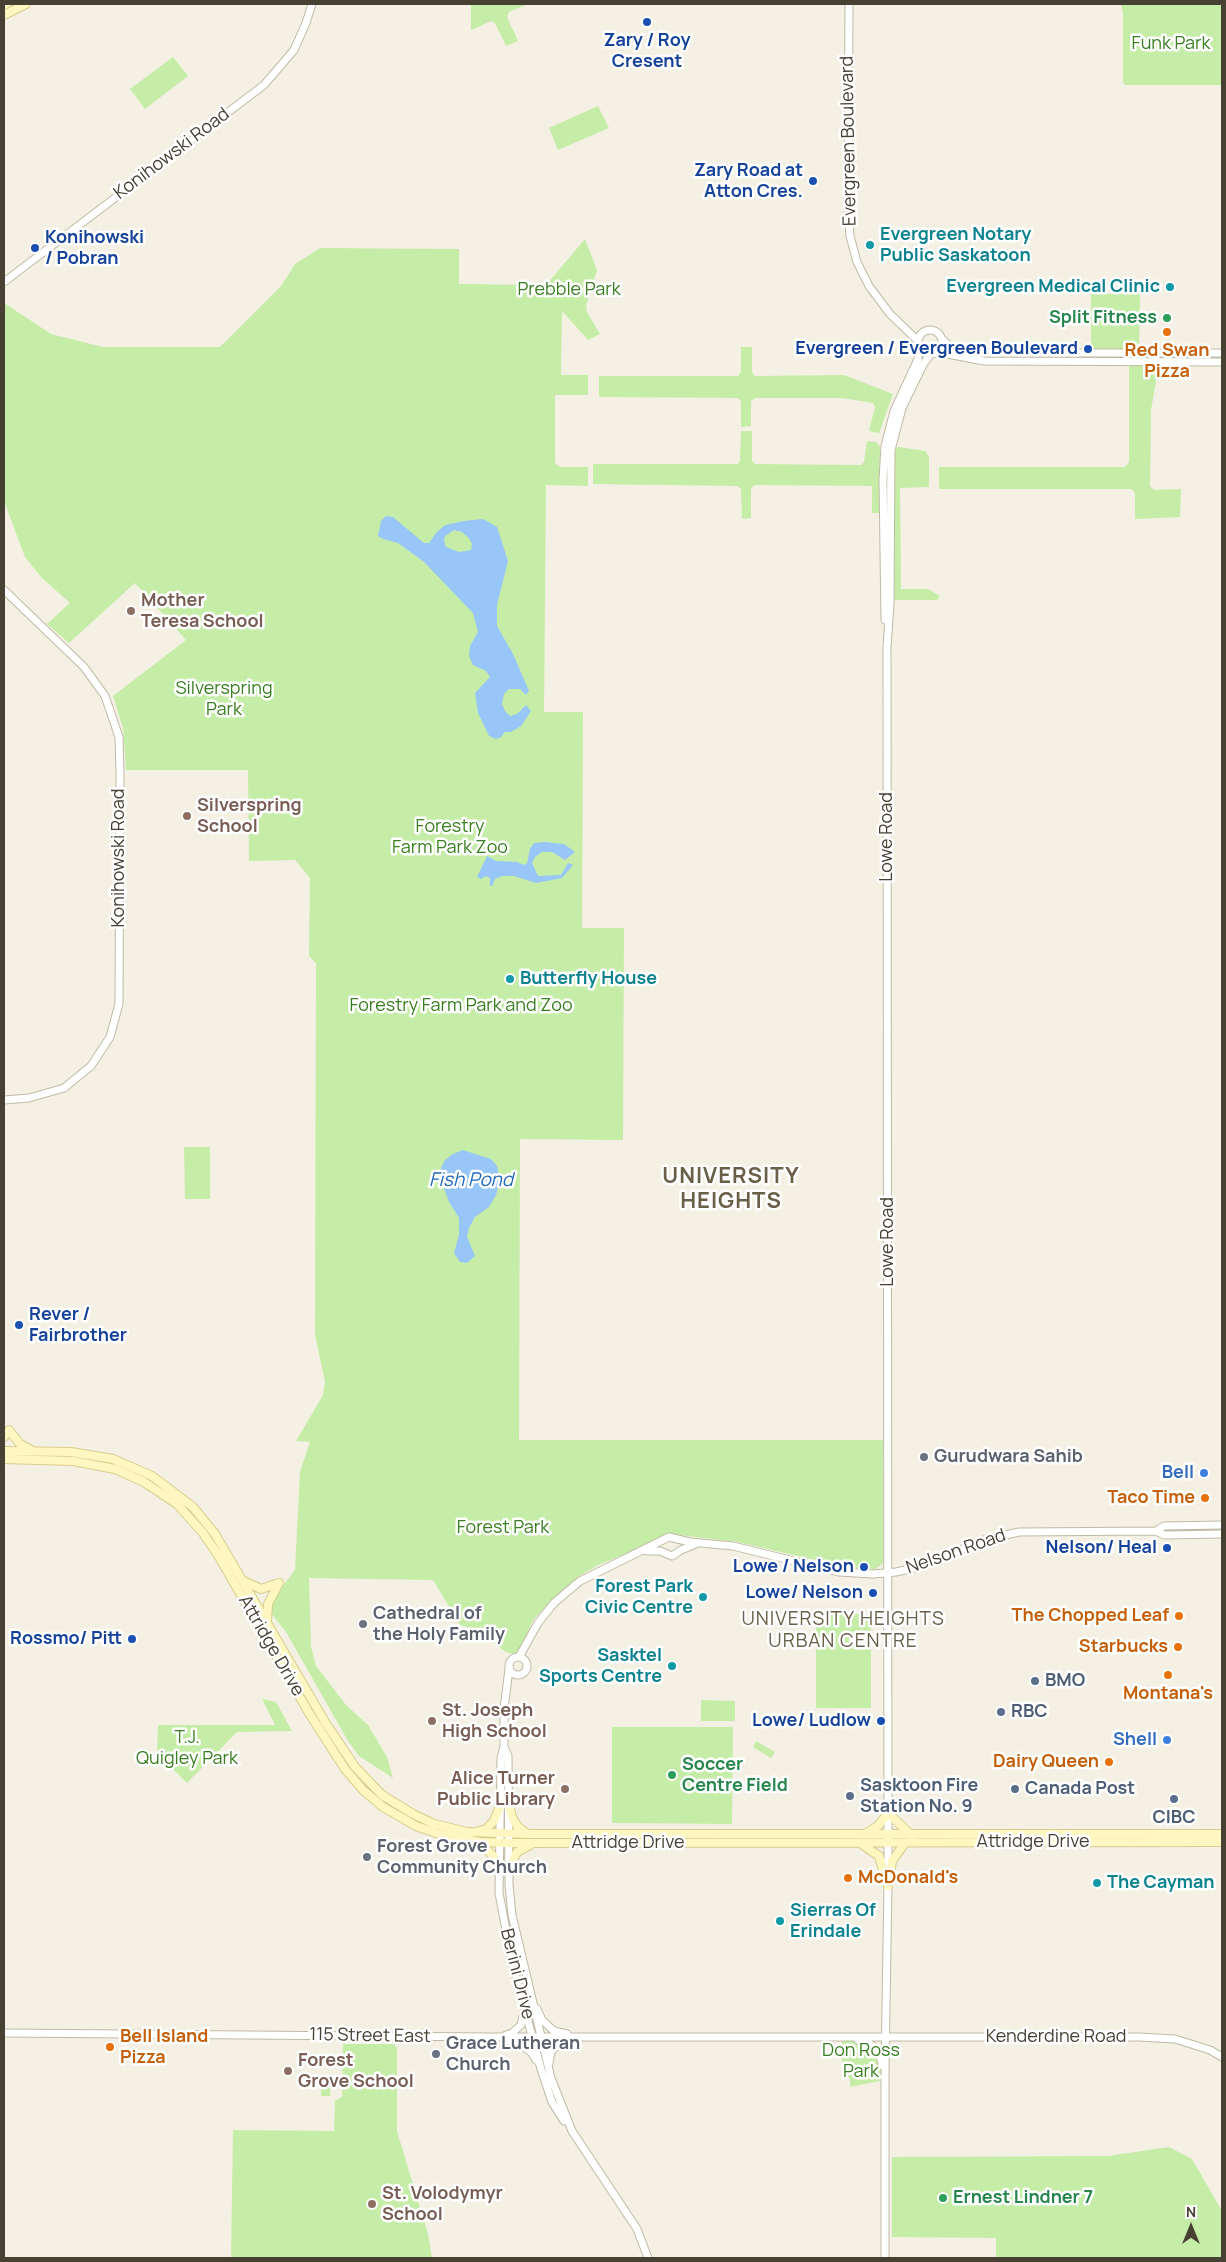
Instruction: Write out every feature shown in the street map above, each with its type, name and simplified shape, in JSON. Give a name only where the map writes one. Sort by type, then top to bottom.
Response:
[{"type":"main road","points":[[4,15],[26,4]]},
{"type":"main road","points":[[4,1437],[9,1430],[20,1444],[35,1451]]},
{"type":"main road","name":"Attridge Drive","points":[[4,1451],[91,1454],[113,1459],[152,1476],[193,1507],[215,1534],[244,1581],[341,1748],[382,1795],[412,1814],[434,1824],[473,1832],[509,1834],[861,1839],[889,1840],[905,1843],[1222,1842]]},
{"type":"main road","name":"Attridge Drive","points":[[4,1459],[92,1464],[129,1474],[166,1495],[186,1513],[203,1533],[248,1605],[329,1746],[345,1769],[363,1790],[383,1807],[416,1826],[439,1834],[479,1842],[509,1843],[861,1839]]},
{"type":"main road","points":[[244,1581],[261,1589],[279,1582],[268,1604],[268,1623]]},
{"type":"main road","points":[[473,1832],[486,1829],[494,1821],[505,1802]]},
{"type":"main road","points":[[505,1802],[516,1826],[528,1834]]},
{"type":"main road","points":[[888,1886],[879,1856],[861,1839],[878,1826],[888,1813],[912,1836]]},
{"type":"main road","name":"Attridge Drive","points":[[889,1840],[912,1836],[1222,1834]]},
{"type":"main road","points":[[479,1842],[494,1856],[500,1868]]},
{"type":"main road","points":[[509,1868],[518,1852],[536,1843]]},
{"type":"main road","points":[[888,1886],[892,1861],[905,1843]]},
{"type":"street","name":"Konihowski Road","points":[[4,282],[264,85],[294,50],[312,4]]},
{"type":"street","name":"Evergreen Boulevard","points":[[849,4],[848,208],[850,236],[857,262],[869,286],[918,344]]},
{"type":"street","name":"Evergreen Boulevard","points":[[900,323],[918,332],[924,331]]},
{"type":"street","points":[[1222,353],[980,354],[951,347],[934,330],[924,331],[918,344],[924,353],[984,361],[1222,362]]},
{"type":"street","points":[[934,353],[941,347],[942,339]]},
{"type":"street","name":"Lowe Road","points":[[889,1840],[887,648],[883,480],[884,450],[891,419],[918,359],[918,344]]},
{"type":"street","name":"Lowe Road","points":[[887,648],[890,603],[891,450],[902,408],[924,363],[934,353]]},
{"type":"street","name":"Konihowski Road","points":[[4,590],[84,667],[105,696],[114,717],[119,737],[120,778],[119,1004],[110,1038],[91,1066],[64,1088],[29,1098],[4,1100]]},
{"type":"street","name":"Nelson Road","points":[[1156,1531],[1164,1526],[1222,1525]]},
{"type":"street","name":"Nelson Road","points":[[522,1658],[538,1623],[554,1603],[580,1581],[625,1557],[644,1551],[672,1537],[680,1540],[757,1551],[839,1572],[889,1573],[919,1567],[984,1540],[1013,1533],[1156,1531],[1164,1535],[1222,1534]]},
{"type":"street","points":[[680,1540],[682,1550]]},
{"type":"street","points":[[663,1542],[662,1548],[666,1554]]},
{"type":"street","name":"Nelson Road","points":[[644,1551],[660,1551],[675,1556],[682,1550],[699,1543]]},
{"type":"street","points":[[500,1842],[508,1756],[504,1747],[506,1694],[511,1660],[522,1658],[528,1668],[524,1673],[515,1678],[506,1694]]},
{"type":"street","points":[[509,1669],[513,1674],[519,1675]]},
{"type":"street","points":[[505,1802],[509,1843]]},
{"type":"street","points":[[886,2258],[885,2070],[889,1840]]},
{"type":"street","name":"Berini Drive","points":[[500,1842],[499,1893],[505,1930],[524,2004],[545,2068],[552,2102],[637,2228],[648,2258]]},
{"type":"street","name":"Berini Drive","points":[[509,1843],[512,1915],[532,2000],[536,2037]]},
{"type":"street","points":[[532,2000],[542,2020],[554,2031],[579,2037]]},
{"type":"street","points":[[491,2037],[512,2033],[517,2030],[523,2020],[524,2004]]},
{"type":"street","name":"115 Street East","points":[[4,2033],[886,2038]]},
{"type":"street","points":[[491,2037],[520,2044],[532,2053],[545,2068],[551,2052],[558,2044],[579,2037]]},
{"type":"street","points":[[848,2037],[869,2043],[878,2051],[885,2070]]},
{"type":"street","name":"Kenderdine Road","points":[[886,2038],[1175,2039],[1193,2044],[1222,2057]]},
{"type":"green space","points":[[471,4],[528,4],[509,12],[507,17],[518,41],[506,46],[495,23],[491,21],[471,30]]},
{"type":"green space","name":"Funk Park","points":[[1121,4],[1222,4],[1222,85],[1125,85],[1123,82],[1123,13]]},
{"type":"green space","points":[[173,57],[188,76],[145,109],[130,89]]},
{"type":"green space","points":[[598,106],[609,128],[558,150],[549,128]]},
{"type":"green space","points":[[585,239],[597,270],[586,306],[587,312],[600,334],[588,340],[562,311],[561,375],[588,375],[588,395],[555,395],[555,463],[560,467],[588,467],[588,486],[546,485],[544,712],[583,712],[582,928],[624,928],[623,1140],[520,1139],[519,1440],[883,1440],[883,1563],[876,1569],[849,1568],[738,1542],[670,1534],[598,1565],[578,1577],[533,1620],[519,1651],[513,1654],[506,1652],[474,1629],[460,1625],[433,1580],[309,1578],[311,1647],[316,1666],[346,1705],[368,1725],[387,1757],[393,1778],[359,1756],[348,1741],[286,1632],[270,1612],[274,1597],[295,1570],[300,1472],[310,1442],[296,1441],[323,1395],[325,1382],[315,1334],[316,963],[309,956],[310,878],[295,860],[249,861],[248,770],[126,770],[123,728],[113,696],[186,640],[135,583],[69,643],[47,624],[70,603],[41,577],[25,557],[4,501],[4,303],[51,334],[103,347],[220,347],[281,286],[295,264],[320,248],[459,249],[459,284],[546,285]]},
{"type":"green space","points":[[1091,294],[1140,294],[1139,352],[1091,351]]},
{"type":"green space","points":[[741,347],[752,347],[752,372],[755,376],[844,375],[893,394],[879,433],[869,431],[875,407],[873,403],[842,398],[755,398],[751,401],[751,426],[741,427],[741,401],[738,398],[599,397],[599,376],[738,376],[741,372]]},
{"type":"green space","points":[[1129,364],[1159,364],[1151,410],[1150,486],[1154,490],[1181,489],[1180,517],[1135,519],[1135,493],[1131,489],[939,489],[939,467],[1125,467],[1129,462]]},
{"type":"green space","points":[[741,431],[752,431],[752,461],[755,464],[861,465],[864,462],[867,441],[876,442],[880,447],[879,513],[872,513],[872,486],[754,485],[751,489],[751,518],[742,519],[741,489],[737,486],[593,484],[593,464],[738,464],[740,461]]},
{"type":"green space","points":[[895,448],[925,451],[929,457],[929,487],[900,488],[901,589],[928,589],[940,596],[937,600],[893,600],[893,453]]},
{"type":"green space","points":[[184,1147],[210,1147],[210,1199],[185,1199]]},
{"type":"green space","points":[[816,1614],[871,1614],[871,1708],[816,1708]]},
{"type":"green space","name":"T.J. Quigley Park","points":[[262,1699],[276,1702],[292,1731],[237,1732],[187,1783],[166,1762],[157,1758],[158,1725],[275,1725]]},
{"type":"green space","points":[[701,1700],[735,1701],[735,1721],[701,1721]]},
{"type":"green space","name":"Soccer Centre Field","points":[[612,1727],[733,1727],[732,1824],[612,1823]]},
{"type":"green space","points":[[756,1741],[775,1752],[771,1758],[753,1747]]},
{"type":"green space","name":"Don Ross Park","points":[[842,2037],[869,2043],[878,2051],[885,2080],[850,2087],[850,2079],[842,2071]]},
{"type":"green space","points":[[343,2044],[394,2044],[397,2048],[397,2131],[428,2234],[432,2258],[231,2258],[233,2130],[334,2131],[335,2101],[342,2097]]},
{"type":"green space","points":[[321,2082],[330,2082],[330,2096],[321,2096]]},
{"type":"green space","points":[[1169,2147],[1192,2159],[1222,2211],[1222,2258],[996,2258],[996,2238],[892,2237],[892,2157],[1108,2156]]},
{"type":"water","points":[[386,516],[393,517],[424,543],[429,543],[445,525],[483,519],[497,527],[508,561],[497,605],[497,626],[513,654],[529,691],[526,695],[520,689],[509,689],[504,694],[502,704],[510,716],[517,714],[526,705],[531,711],[521,726],[511,732],[505,732],[500,738],[496,739],[489,736],[478,713],[475,693],[490,677],[486,671],[473,665],[469,656],[470,646],[478,632],[473,613],[424,562],[398,543],[378,536],[381,521]],"holes":[[[454,530],[462,532],[469,538],[472,544],[471,550],[459,552],[446,547],[445,536]]]},
{"type":"water","points":[[534,843],[564,844],[575,852],[565,860],[552,852],[542,852],[535,857],[532,863],[538,876],[561,875],[568,863],[573,865],[562,878],[536,883],[514,876],[502,876],[495,879],[492,886],[490,886],[490,878],[486,876],[481,879],[477,877],[487,856],[496,861],[517,862],[524,865],[527,863],[530,849]]},
{"type":"water","name":"Fish Pond","points":[[463,1150],[491,1159],[497,1166],[500,1181],[496,1195],[489,1207],[475,1217],[469,1228],[467,1237],[475,1256],[467,1263],[460,1262],[454,1253],[459,1235],[459,1218],[449,1202],[440,1177],[441,1168],[445,1160]]},
{"type":"place","name":"Zary / Roy Cresent","points":[[647,22]]},
{"type":"place","name":"Zary Road at Atton Cres.","points":[[813,181]]},
{"type":"place","name":"Evergreen Notary Public Saskatoon","points":[[870,245]]},
{"type":"place","name":"Konihowski / Pobran","points":[[35,248]]},
{"type":"place","name":"Evergreen Medical Clinic","points":[[1170,287]]},
{"type":"place","name":"Split Fitness","points":[[1167,318]]},
{"type":"place","name":"Red Swan Pizza","points":[[1167,332]]},
{"type":"place","name":"Evergreen / Evergreen Boulevard","points":[[1088,349]]},
{"type":"place","name":"Mother Teresa School","points":[[131,611]]},
{"type":"place","name":"Silverspring School","points":[[187,816]]},
{"type":"place","name":"Butterfly House","points":[[510,979]]},
{"type":"place","name":"Rever / Fairbrother","points":[[19,1325]]},
{"type":"place","name":"Gurudwara Sahib","points":[[924,1457]]},
{"type":"place","name":"Bell","points":[[1204,1473]]},
{"type":"place","name":"Taco Time","points":[[1205,1498]]},
{"type":"place","name":"Nelson/ Heal","points":[[1167,1548]]},
{"type":"place","name":"Lowe / Nelson","points":[[864,1567]]},
{"type":"place","name":"Lowe/ Nelson","points":[[873,1593]]},
{"type":"place","name":"Forest Park Civic Centre","points":[[703,1597]]},
{"type":"place","name":"The Chopped Leaf","points":[[1179,1616]]},
{"type":"place","name":"Cathedral of the Holy Family","points":[[363,1624]]},
{"type":"place","name":"Rossmo/ Pitt","points":[[132,1639]]},
{"type":"place","name":"Starbucks","points":[[1178,1647]]},
{"type":"place","name":"Sasktel Sports Centre","points":[[672,1666]]},
{"type":"place","name":"Montana's","points":[[1168,1675]]},
{"type":"place","name":"BMO","points":[[1035,1681]]},
{"type":"place","name":"RBC","points":[[1001,1712]]},
{"type":"place","name":"St. Joseph High School","points":[[432,1721]]},
{"type":"place","name":"Lowe/ Ludlow","points":[[881,1721]]},
{"type":"place","name":"Shell","points":[[1167,1740]]},
{"type":"place","name":"Dairy Queen","points":[[1109,1762]]},
{"type":"place","name":"Soccer Centre Field","points":[[672,1775]]},
{"type":"place","name":"Alice Turner Public Library","points":[[565,1789]]},
{"type":"place","name":"Canada Post","points":[[1015,1789]]},
{"type":"place","name":"Sasktoon Fire Station No. 9","points":[[850,1796]]},
{"type":"place","name":"CIBC","points":[[1174,1799]]},
{"type":"place","name":"Forest Grove Community Church","points":[[367,1857]]},
{"type":"place","name":"McDonald's","points":[[848,1878]]},
{"type":"place","name":"The Cayman","points":[[1097,1883]]},
{"type":"place","name":"Sierras Of Erindale","points":[[780,1921]]},
{"type":"place","name":"Bell Island Pizza","points":[[110,2047]]},
{"type":"place","name":"Grace Lutheran Church","points":[[436,2054]]},
{"type":"place","name":"Forest Grove School","points":[[288,2071]]},
{"type":"place","name":"Ernest Lindner 7","points":[[943,2198]]},
{"type":"place","name":"St. Volodymyr School","points":[[372,2204]]},
{"type":"district","name":"UNIVERSITY HEIGHTS","points":[[731,1190]]},
{"type":"district","name":"UNIVERSITY HEIGHTS URBAN CENTRE","points":[[843,1631]]},
{"type":"park label","name":"Prebble Park","points":[[569,290]]},
{"type":"park label","name":"Silverspring Park","points":[[224,700]]},
{"type":"park label","name":"Forestry Farm Park Zoo","points":[[450,838]]},
{"type":"park label","name":"Forestry Farm Park and Zoo","points":[[461,1006]]},
{"type":"park label","name":"Forest Park","points":[[503,1528]]}]
